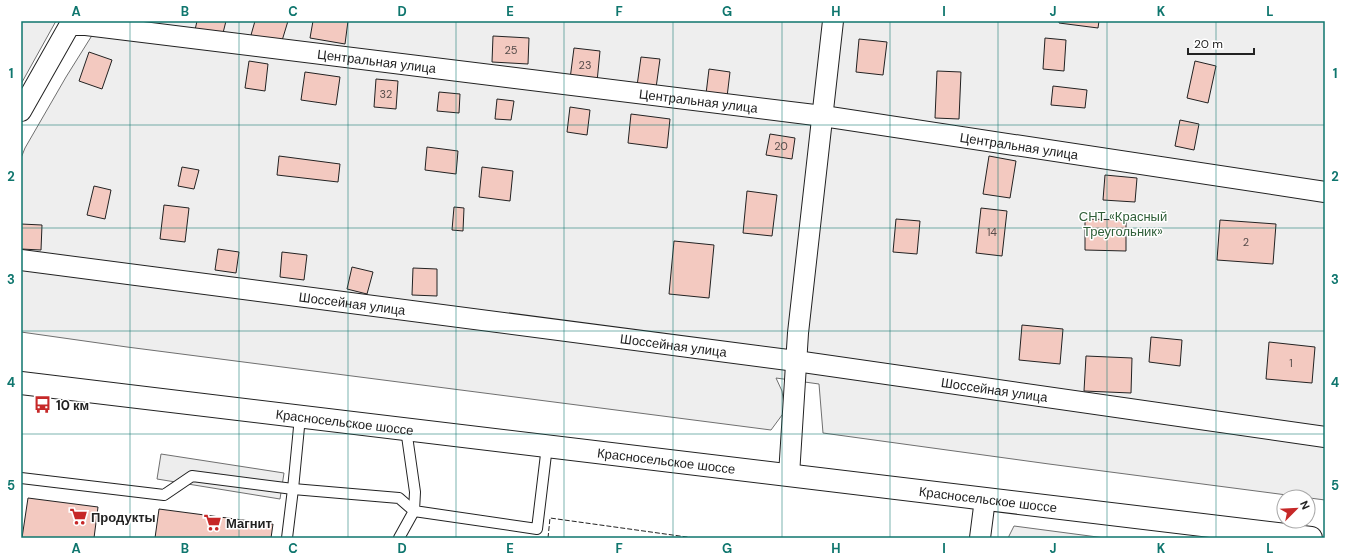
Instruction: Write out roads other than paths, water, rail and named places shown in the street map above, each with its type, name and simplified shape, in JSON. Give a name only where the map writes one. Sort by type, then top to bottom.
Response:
[{"type":"highway","name":"Красносельское шоссе","points":[[21,383],[1311,538]]},
{"type":"street","points":[[790,475],[798,333],[833,21]]},
{"type":"street","points":[[21,112],[71,23]]},
{"type":"street","name":"Центральная улица","points":[[71,23],[823,116],[1325,192]]},
{"type":"street","name":"Шоссейная улица","points":[[21,260],[796,361],[1325,437]]},
{"type":"street","points":[[980,538],[985,499]]},
{"type":"lane","points":[[287,538],[294,489],[300,417]]},
{"type":"lane","points":[[400,538],[414,511],[415,492],[406,429]]},
{"type":"lane","points":[[21,478],[164,495],[192,476],[294,489],[399,498],[414,511],[537,534],[548,446]]},
{"type":"place","name":"10 км","points":[[43,405]]},
{"type":"place","name":"Продукты","points":[[78,517]]},
{"type":"place","name":"Магнит","points":[[213,523]]},
{"type":"park label","name":"СНТ «Красный Треугольник»","points":[[1123,224]]}]
